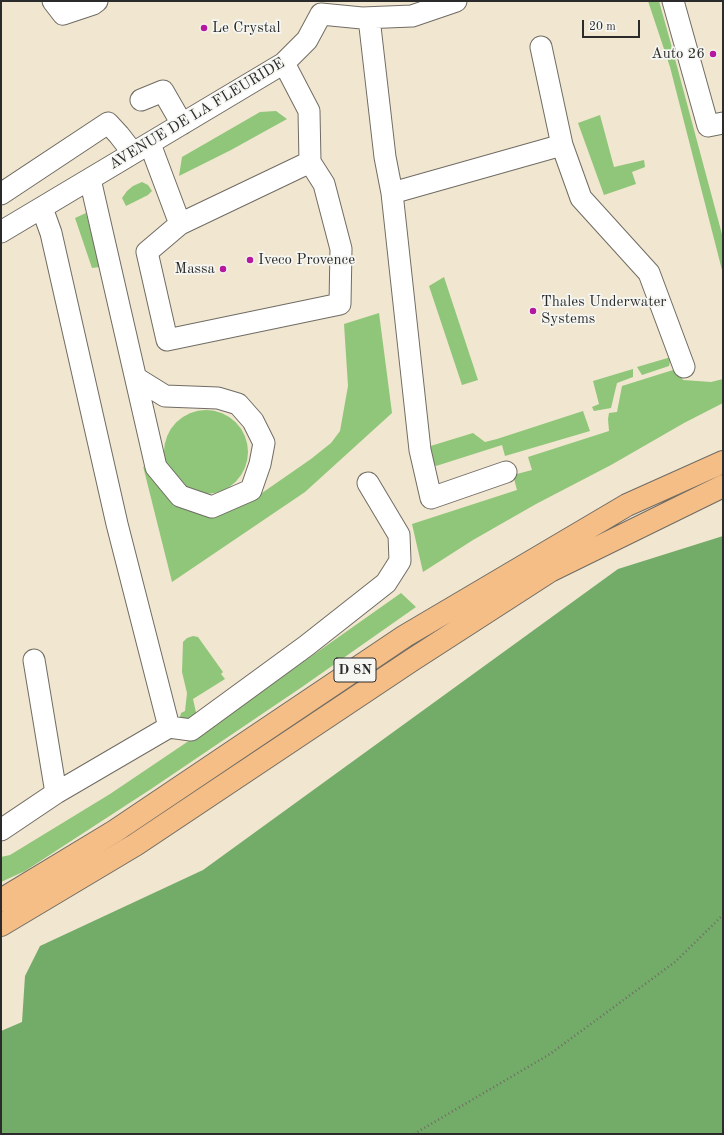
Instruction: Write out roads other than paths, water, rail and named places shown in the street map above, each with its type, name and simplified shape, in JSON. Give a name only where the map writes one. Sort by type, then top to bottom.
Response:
[{"type":"main road","name":"D 8N","points":[[1,900],[115,831],[405,636],[627,505],[723,462]]},
{"type":"main road","name":"D 8N","points":[[1,924],[135,845],[419,656],[550,572],[723,486]]},
{"type":"street","points":[[54,1],[63,14],[93,4],[97,1]]},
{"type":"street","name":"AVENUE DE LA FLEURIDE","points":[[1,232],[284,63],[307,40],[317,7],[412,16],[456,1]]},
{"type":"street","points":[[673,1],[708,126],[723,123]]},
{"type":"street","points":[[371,11],[385,157],[392,193],[420,450],[431,498],[506,472]]},
{"type":"street","points":[[541,47],[562,145],[581,198],[649,273],[684,367]]},
{"type":"street","points":[[284,63],[309,111],[310,162],[324,184],[341,248],[340,304],[167,340],[147,252],[180,224],[310,162]]},
{"type":"street","points":[[141,100],[163,91],[182,124]]},
{"type":"street","points":[[1,194],[108,123],[119,135],[142,148],[180,224]]},
{"type":"street","points":[[392,193],[562,145]]},
{"type":"street","points":[[90,179],[156,467],[180,496],[212,507],[251,490],[260,464],[264,443],[253,421],[238,404],[218,398],[165,396],[136,378]]},
{"type":"street","points":[[42,208],[51,233],[117,524],[169,727]]},
{"type":"street","points":[[1,830],[56,793],[169,727],[191,730],[306,646],[386,583],[400,561],[399,535],[368,483]]},
{"type":"street","points":[[34,660],[56,793]]},
{"type":"place","name":"Le Crystal","points":[[204,28]]},
{"type":"place","name":"Auto 26","points":[[713,54]]},
{"type":"place","name":"Iveco Provence","points":[[250,260]]},
{"type":"place","name":"Massa","points":[[223,269]]},
{"type":"place","name":"Thales Underwater Systems","points":[[533,311]]}]
